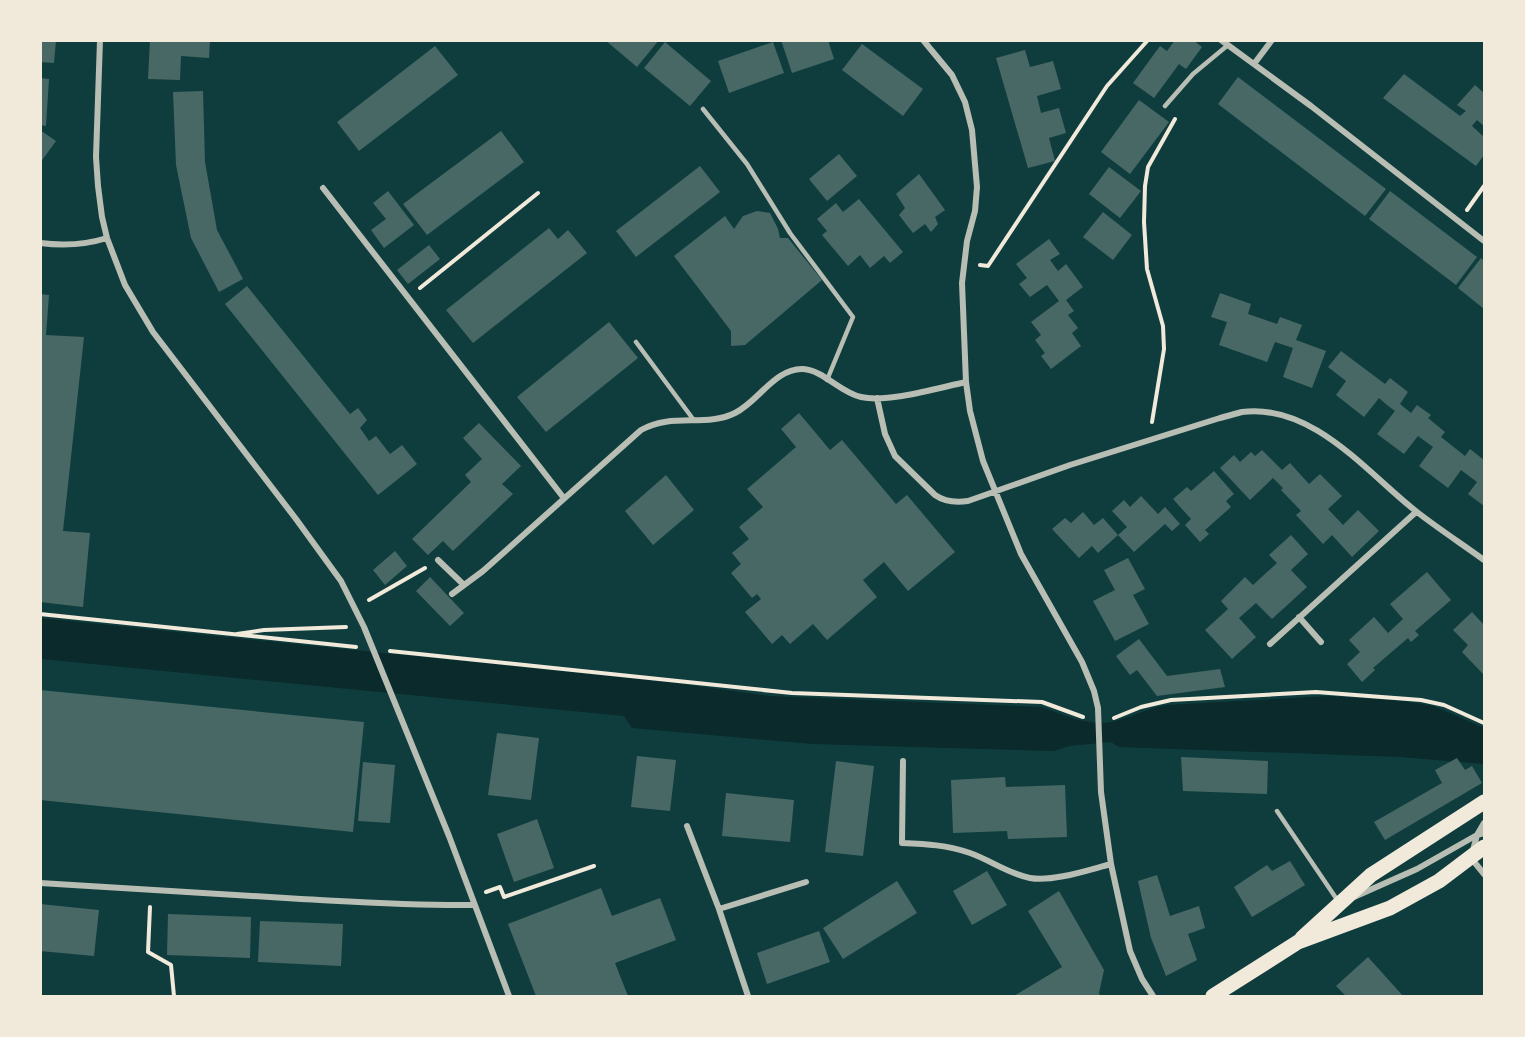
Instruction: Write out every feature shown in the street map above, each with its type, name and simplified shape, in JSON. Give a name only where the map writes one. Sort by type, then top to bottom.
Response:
[{"type":"main road","points":[[1214,996],[1298,942],[1371,875],[1485,802]]},
{"type":"main road","points":[[1298,942],[1390,908],[1439,881],[1471,858],[1481,841]]},
{"type":"street","points":[[100,40],[96,157],[102,217],[107,238],[125,285],[153,332],[296,519],[341,581],[356,608],[449,836],[509,996]]},
{"type":"street","points":[[923,40],[952,75],[965,102],[972,130],[977,187],[975,211],[966,241],[962,283],[966,382],[970,411],[982,461],[1021,554],[1082,662],[1094,691],[1098,708],[1105,825],[1111,864],[1130,951],[1142,979],[1153,996]]},
{"type":"street","points":[[1221,40],[1485,241]]},
{"type":"street","points":[[1254,64],[1272,40]]},
{"type":"street","points":[[323,188],[563,498]]},
{"type":"street","points":[[40,243],[83,244],[107,238]]},
{"type":"street","points":[[452,594],[483,571],[641,430],[661,422],[712,420],[733,414],[744,408],[789,372],[803,369],[814,372],[861,397],[877,398],[966,382]]},
{"type":"street","points":[[877,398],[885,434],[896,456],[935,495],[941,499],[959,502],[1243,412],[1262,412],[1291,417],[1316,430],[1350,454],[1416,512],[1485,560]]},
{"type":"street","points":[[1270,644],[1416,512]]},
{"type":"street","points":[[438,560],[464,585]]},
{"type":"street","points":[[1299,617],[1321,642]]},
{"type":"street","points":[[903,761],[902,843],[938,844],[950,847],[1031,878],[1065,876],[1111,864]]},
{"type":"street","points":[[1481,841],[1485,823]]},
{"type":"street","points":[[687,826],[748,996]]},
{"type":"street","points":[[1339,903],[1381,887],[1481,841],[1485,833]]},
{"type":"street","points":[[1471,858],[1485,874]]},
{"type":"street","points":[[718,909],[806,882]]},
{"type":"street","points":[[40,883],[429,905],[473,901]]},
{"type":"lane","points":[[1165,106],[1193,74],[1228,45]]},
{"type":"lane","points":[[703,109],[747,164],[790,233],[853,316],[827,380]]},
{"type":"lane","points":[[636,342],[693,419]]},
{"type":"lane","points":[[1277,811],[1339,903]]},
{"type":"path","points":[[980,265],[988,266],[1107,86],[1148,40]]},
{"type":"path","points":[[1149,441],[1164,350],[1163,326],[1147,269],[1144,222],[1145,186],[1149,167],[1175,119]]},
{"type":"path","points":[[1459,221],[1485,186]]},
{"type":"path","points":[[419,289],[538,193]]},
{"type":"path","points":[[356,608],[438,560]]},
{"type":"path","points":[[40,614],[366,648]]},
{"type":"path","points":[[228,635],[264,630],[348,627]]},
{"type":"path","points":[[389,651],[792,693],[1042,702],[1087,718]]},
{"type":"path","points":[[1104,718],[1115,718],[1141,706],[1171,700],[1316,692],[1421,700],[1444,705],[1485,723]]},
{"type":"path","points":[[473,901],[500,887],[504,897],[594,866]]},
{"type":"path","points":[[151,891],[148,952],[171,965],[174,996]]},
{"type":"water","points":[[41,618],[668,682],[770,696],[1042,707],[1076,719],[1102,723],[1166,705],[1329,696],[1404,701],[1434,706],[1484,728],[1484,764],[1400,757],[1119,747],[1111,742],[1069,746],[1054,751],[812,744],[632,728],[624,716],[41,659]]},
{"type":"building","points":[[40,40],[56,40],[54,63],[40,62]]},
{"type":"building","points":[[150,40],[210,40],[209,58],[181,56],[180,80],[148,79]]},
{"type":"building","points":[[605,40],[659,40],[637,67]]},
{"type":"building","points":[[781,40],[828,40],[834,59],[792,73]]},
{"type":"building","points":[[1175,40],[1193,40],[1202,47],[1186,69],[1179,64],[1154,98],[1133,83],[1160,46],[1167,51]]},
{"type":"building","points":[[665,42],[711,81],[690,106],[644,68]]},
{"type":"building","points":[[773,42],[784,73],[729,93],[718,61]]},
{"type":"building","points":[[862,44],[923,89],[903,116],[842,70]]},
{"type":"building","points":[[435,46],[458,75],[359,151],[337,122]]},
{"type":"building","points":[[1025,50],[1030,67],[1053,61],[1061,89],[1037,96],[1041,113],[1059,108],[1066,133],[1049,138],[1055,161],[1028,168],[996,58]]},
{"type":"building","points":[[1404,74],[1460,116],[1466,111],[1457,105],[1475,85],[1484,93],[1484,126],[1477,120],[1472,126],[1484,137],[1484,155],[1476,166],[1383,98]]},
{"type":"building","points":[[1238,77],[1386,189],[1365,216],[1218,104]]},
{"type":"building","points":[[40,78],[49,79],[46,126],[40,125]]},
{"type":"building","points":[[203,91],[205,162],[217,230],[243,279],[219,292],[191,238],[176,165],[173,92]]},
{"type":"building","points":[[1139,100],[1169,122],[1130,174],[1101,152]]},
{"type":"building","points":[[40,130],[56,141],[40,163]]},
{"type":"building","points":[[501,131],[524,162],[427,235],[403,204]]},
{"type":"building","points":[[839,154],[857,176],[827,201],[809,179]]},
{"type":"building","points":[[700,166],[720,192],[636,257],[616,231]]},
{"type":"building","points":[[1109,167],[1141,191],[1120,218],[1089,194]]},
{"type":"building","points":[[919,174],[945,210],[935,217],[938,224],[931,232],[925,224],[913,233],[899,215],[905,208],[896,194]]},
{"type":"building","points":[[388,191],[414,225],[384,248],[371,230],[386,219],[373,203]]},
{"type":"building","points":[[1390,191],[1477,257],[1456,285],[1369,219]]},
{"type":"building","points":[[859,199],[903,252],[890,263],[884,256],[870,268],[860,255],[848,266],[822,235],[827,231],[817,219],[836,203],[843,212]]},
{"type":"building","points":[[757,211],[770,213],[780,238],[788,238],[822,280],[745,345],[731,346],[731,331],[674,256],[725,216],[734,229],[743,216]]},
{"type":"building","points":[[1103,212],[1132,235],[1113,260],[1083,237]]},
{"type":"building","points":[[549,228],[558,239],[568,230],[587,253],[473,343],[446,310]]},
{"type":"building","points":[[1049,239],[1060,254],[1050,260],[1058,271],[1066,264],[1083,287],[1066,300],[1074,311],[1068,315],[1078,328],[1072,333],[1081,346],[1051,369],[1041,356],[1045,353],[1035,340],[1041,335],[1031,322],[1059,301],[1047,285],[1030,297],[1019,284],[1027,278],[1016,264]]},
{"type":"building","points":[[429,245],[440,259],[408,284],[397,270]]},
{"type":"building","points":[[1481,258],[1484,261],[1484,309],[1458,288]]},
{"type":"building","points":[[247,286],[350,414],[358,408],[367,420],[360,428],[369,441],[376,436],[390,454],[402,445],[417,464],[378,495],[225,304]]},
{"type":"building","points":[[1220,293],[1251,304],[1248,314],[1277,324],[1280,317],[1302,325],[1296,340],[1326,351],[1312,388],[1283,377],[1293,348],[1275,342],[1267,362],[1219,345],[1227,322],[1211,317]]},
{"type":"building","points":[[40,294],[49,295],[46,335],[84,337],[63,531],[90,533],[83,607],[40,602]]},
{"type":"building","points":[[609,322],[638,358],[546,432],[517,397]]},
{"type":"building","points":[[1341,351],[1385,384],[1390,378],[1408,392],[1400,404],[1411,413],[1417,405],[1431,415],[1428,418],[1445,432],[1441,437],[1465,456],[1470,449],[1484,460],[1484,506],[1468,494],[1477,482],[1461,470],[1448,488],[1419,466],[1433,447],[1418,436],[1404,454],[1377,434],[1395,411],[1379,398],[1364,417],[1336,395],[1346,381],[1328,367]]},
{"type":"building","points":[[799,413],[830,450],[842,440],[896,504],[907,495],[955,552],[908,591],[884,562],[863,580],[877,597],[827,640],[813,624],[790,644],[782,635],[772,644],[745,612],[761,599],[757,594],[752,598],[731,573],[741,564],[732,553],[749,539],[739,527],[763,507],[747,489],[796,447],[781,429]]},
{"type":"building","points":[[479,423],[521,466],[502,484],[513,494],[453,551],[443,541],[428,555],[412,539],[471,482],[465,475],[482,459],[463,438]]},
{"type":"building","points":[[1262,450],[1282,470],[1290,463],[1309,484],[1320,474],[1342,496],[1328,509],[1343,525],[1358,510],[1379,531],[1352,557],[1332,535],[1323,544],[1296,515],[1301,511],[1273,478],[1250,500],[1220,468],[1234,455],[1240,462],[1251,452],[1255,456]]},
{"type":"building","points":[[1214,471],[1234,494],[1226,501],[1231,507],[1205,530],[1209,534],[1200,542],[1185,525],[1191,519],[1173,499],[1187,487],[1191,491]]},
{"type":"building","points":[[666,475],[694,510],[653,545],[625,511]]},
{"type":"building","points":[[1141,496],[1158,514],[1165,507],[1180,524],[1172,531],[1165,524],[1134,552],[1118,535],[1127,527],[1112,511],[1124,500],[1130,507]]},
{"type":"building","points":[[1083,512],[1094,525],[1103,518],[1118,535],[1098,553],[1092,546],[1079,558],[1052,529],[1065,518],[1071,523]]},
{"type":"building","points":[[1291,535],[1308,554],[1291,570],[1307,587],[1272,619],[1256,603],[1239,618],[1256,637],[1232,659],[1205,630],[1228,609],[1221,601],[1245,577],[1253,585],[1277,563],[1269,555]]},
{"type":"building","points":[[395,551],[407,566],[385,585],[373,570]]},
{"type":"building","points":[[1128,558],[1145,589],[1133,595],[1149,624],[1115,641],[1093,601],[1115,590],[1104,570]]},
{"type":"building","points":[[1427,572],[1451,600],[1415,631],[1419,635],[1411,642],[1408,638],[1373,668],[1375,670],[1362,682],[1347,664],[1360,652],[1349,640],[1374,617],[1388,633],[1403,619],[1390,604]]},
{"type":"building","points":[[430,577],[464,613],[450,626],[416,591]]},
{"type":"building","points":[[1472,612],[1484,625],[1484,675],[1462,652],[1468,645],[1453,630]]},
{"type":"building","points":[[1139,639],[1167,676],[1220,669],[1225,687],[1157,696],[1137,670],[1130,675],[1116,656]]},
{"type":"building","points":[[40,690],[364,722],[353,832],[40,800]]},
{"type":"building","points":[[497,733],[539,738],[531,800],[488,795]]},
{"type":"building","points":[[637,756],[676,760],[670,811],[631,807]]},
{"type":"building","points":[[1181,757],[1268,761],[1267,794],[1183,791]]},
{"type":"building","points":[[1457,758],[1465,770],[1472,766],[1482,783],[1385,840],[1374,822],[1442,783],[1435,770]]},
{"type":"building","points":[[836,761],[874,766],[863,856],[825,852]]},
{"type":"building","points":[[363,762],[395,765],[390,823],[358,821]]},
{"type":"building","points":[[1005,777],[1006,787],[1065,785],[1067,837],[1008,839],[1007,831],[953,833],[951,780]]},
{"type":"building","points":[[726,793],[794,800],[790,842],[722,836]]},
{"type":"building","points":[[537,819],[554,868],[514,882],[497,834]]},
{"type":"building","points":[[1290,861],[1305,885],[1252,917],[1234,887],[1267,865],[1272,871]]},
{"type":"building","points":[[987,871],[1007,905],[972,925],[953,891]]},
{"type":"building","points":[[1157,875],[1170,916],[1199,906],[1205,928],[1188,934],[1197,960],[1166,976],[1151,938],[1138,881]]},
{"type":"building","points":[[897,881],[917,913],[843,959],[823,928]]},
{"type":"building","points":[[601,888],[612,916],[660,898],[676,940],[615,963],[628,996],[536,996],[508,924]]},
{"type":"building","points":[[1059,891],[1104,970],[1100,996],[1014,996],[1062,967],[1028,911]]},
{"type":"building","points":[[40,904],[99,910],[94,956],[40,951]]},
{"type":"building","points":[[168,914],[251,917],[250,958],[167,955]]},
{"type":"building","points":[[260,921],[343,924],[341,966],[258,962]]},
{"type":"building","points":[[819,931],[830,962],[767,984],[757,953]]},
{"type":"building","points":[[1368,957],[1403,996],[1346,996],[1336,986]]}]
